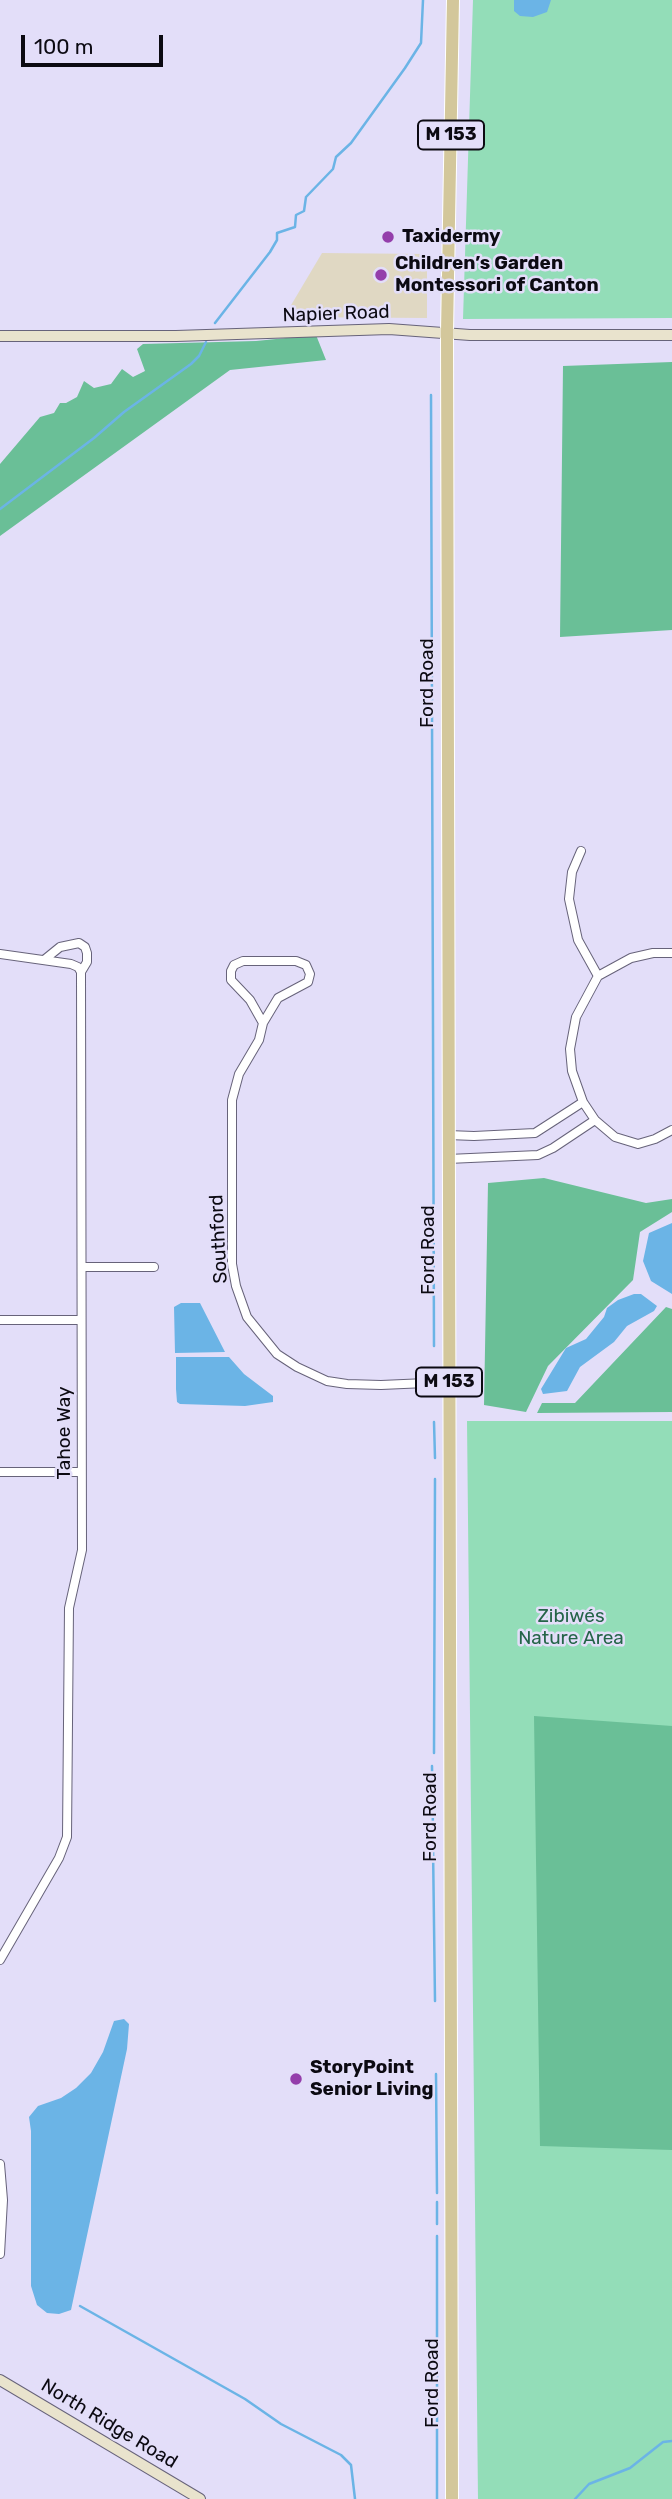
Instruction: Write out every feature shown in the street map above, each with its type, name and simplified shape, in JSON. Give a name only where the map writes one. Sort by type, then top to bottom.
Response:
[{"type":"main road","name":"Ford Road","points":[[452,2499],[447,332],[453,0]]},
{"type":"street","name":"Napier Road","points":[[0,336],[197,336],[388,329],[503,336],[672,335]]},
{"type":"street","points":[[582,851],[572,872],[569,899],[578,940],[598,976]]},
{"type":"street","name":"Tahoe Way","points":[[0,1960],[59,1858],[66,1837],[69,1811],[69,1608],[82,1550],[81,972],[87,962],[88,953],[79,943],[60,947],[44,960]]},
{"type":"street","points":[[672,953],[653,953],[631,958],[598,976],[576,1017],[571,1038],[572,1071],[583,1102],[595,1120],[615,1137],[638,1144],[672,1130]]},
{"type":"street","points":[[0,954],[71,964],[81,972]]},
{"type":"street","name":"Southford","points":[[263,1023],[250,1000],[231,980],[234,965],[243,961],[296,961],[306,965],[310,974],[308,982],[278,998],[263,1023],[259,1040],[239,1074],[232,1100],[232,1264],[247,1317],[277,1354],[327,1381],[382,1385],[449,1382]]},
{"type":"street","points":[[448,1135],[535,1133],[583,1102]]},
{"type":"street","points":[[448,1158],[538,1156],[595,1120]]},
{"type":"street","points":[[82,1267],[154,1267]]},
{"type":"street","points":[[0,1320],[81,1320]]},
{"type":"street","points":[[0,1472],[81,1472]]},
{"type":"street","points":[[0,2164],[3,2200],[0,2255]]},
{"type":"street","name":"North Ridge Road","points":[[0,2379],[200,2499]]},
{"type":"shaded area","points":[[322,253],[427,254],[427,318],[284,317]]},
{"type":"green space","points":[[473,0],[672,0],[672,318],[463,319]]},
{"type":"green space","points":[[316,335],[326,360],[230,370],[0,536],[0,464],[40,417],[54,413],[60,403],[77,397],[84,381],[94,388],[111,384],[122,369],[133,377],[145,371],[137,349],[143,344],[256,341]]},
{"type":"green space","points":[[672,362],[672,630],[560,637],[563,366]]},
{"type":"green space","points":[[544,1178],[646,1203],[672,1199],[672,1212],[640,1232],[633,1280],[548,1366],[526,1412],[484,1405],[488,1183]]},
{"type":"green space","points":[[666,1307],[672,1309],[672,1412],[537,1413],[542,1403],[575,1403]]},
{"type":"green space","name":"Zibiwés Nature Area","points":[[467,1421],[672,1421],[672,2499],[478,2499]]},
{"type":"green space","points":[[534,1716],[672,1726],[672,2150],[540,2146]]},
{"type":"water","points":[[514,0],[551,0],[547,12],[533,17],[520,16],[514,11]]},
{"type":"water","points":[[672,1223],[672,1294],[651,1281],[643,1261],[649,1233]]},
{"type":"water","points":[[634,1294],[641,1294],[657,1306],[654,1311],[627,1326],[614,1342],[580,1367],[567,1391],[543,1394],[541,1389],[566,1348],[586,1339],[604,1317],[607,1308]]},
{"type":"water","points":[[181,1303],[200,1303],[225,1352],[175,1353],[174,1307]]},
{"type":"water","points":[[176,1357],[229,1357],[244,1374],[273,1396],[273,1402],[245,1406],[180,1404],[177,1402]]},
{"type":"water","points":[[124,2019],[129,2024],[127,2049],[71,2310],[59,2314],[47,2313],[37,2305],[31,2286],[29,2117],[38,2106],[61,2098],[91,2073],[103,2052],[114,2021]]},
{"type":"waterway","points":[[215,323],[270,252],[277,240],[277,233],[295,227],[296,215],[304,211],[306,197],[333,169],[336,157],[351,143],[405,68],[421,43],[423,0]]},
{"type":"waterway","points":[[0,509],[124,412],[191,364],[199,356],[206,342]]},
{"type":"waterway","points":[[431,395],[434,1346]]},
{"type":"waterway","points":[[434,1422],[435,1458]]},
{"type":"waterway","points":[[434,1753],[435,1479]]},
{"type":"waterway","points":[[432,1766],[433,1831]]},
{"type":"waterway","points":[[433,1846],[435,2001]]},
{"type":"waterway","points":[[436,2074],[437,2193]]},
{"type":"waterway","points":[[437,2202],[437,2224]]},
{"type":"waterway","points":[[437,2236],[437,2499]]},
{"type":"waterway","points":[[80,2306],[245,2399],[281,2424],[341,2455],[351,2465],[355,2499]]},
{"type":"waterway","points":[[575,2499],[589,2484],[630,2468],[663,2442],[672,2441]]},
{"type":"place","name":"Taxidermy","points":[[388,237]]},
{"type":"place","name":"Children’s Garden Montessori of Canton","points":[[381,275]]},
{"type":"place","name":"StoryPoint Senior Living","points":[[296,2079]]}]
